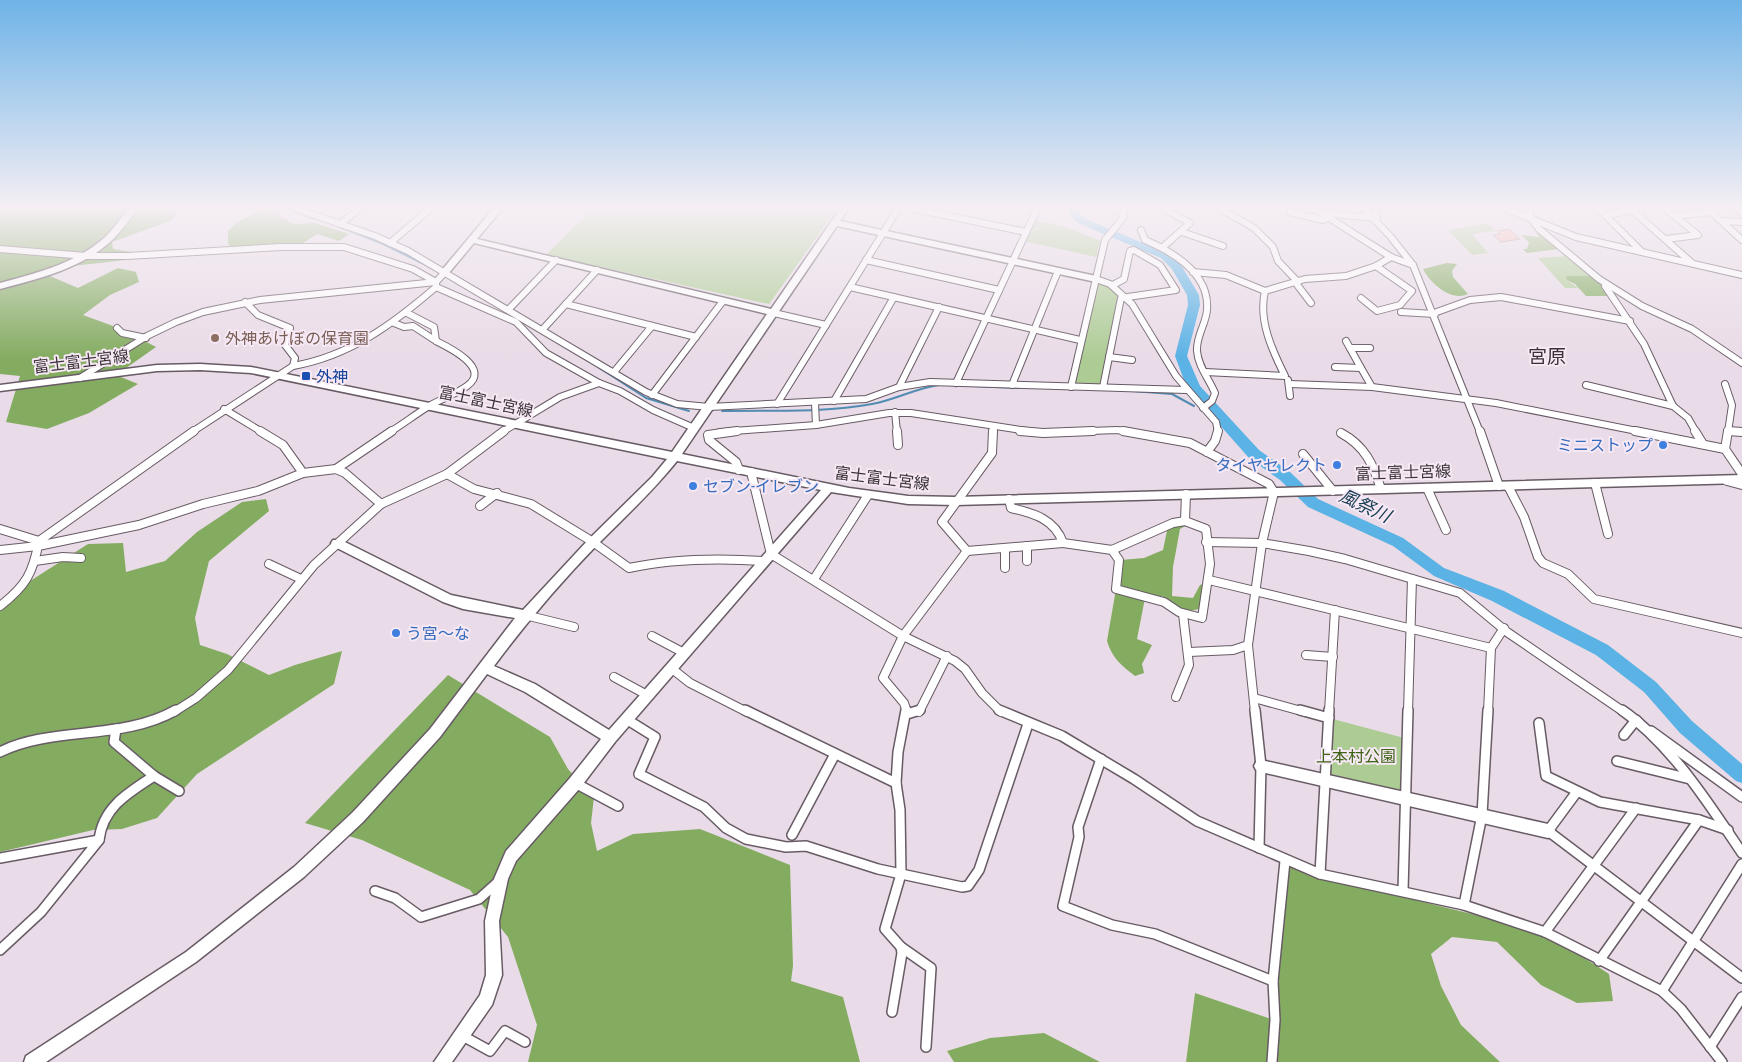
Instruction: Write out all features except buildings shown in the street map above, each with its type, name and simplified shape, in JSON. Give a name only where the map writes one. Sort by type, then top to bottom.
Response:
[{"type":"street","points":[[0,286],[61,268],[81,259]]},
{"type":"street","points":[[380,259],[413,269],[436,284],[516,322],[546,353],[599,383],[620,390],[653,410],[694,428]]},
{"type":"street","points":[[420,259],[509,309],[652,395],[677,404],[709,407],[866,399],[899,386],[930,382],[1186,390]]},
{"type":"street","points":[[0,606],[27,583],[39,544],[224,409],[278,375],[293,366],[312,364],[378,334],[407,313],[436,284],[456,259]]},
{"type":"street","points":[[550,259],[826,325]]},
{"type":"street","points":[[32,1062],[191,958],[299,872],[393,780],[436,733],[525,615],[593,542],[656,480],[675,456],[811,259]]},
{"type":"street","points":[[1002,259],[1096,279],[1113,285],[1138,313],[1171,370],[1186,390],[1216,422],[1219,429],[1218,437],[1208,452]]},
{"type":"street","points":[[1071,386],[1080,340],[1102,259]]},
{"type":"street","points":[[1113,285],[1124,279],[1128,259]]},
{"type":"street","points":[[1103,387],[1121,298],[1176,290],[1166,270],[1155,259]]},
{"type":"street","points":[[1180,259],[1193,272],[1208,302],[1197,349],[1215,393],[1212,401],[1204,408]]},
{"type":"street","points":[[1277,259],[1297,282],[1311,303]]},
{"type":"street","points":[[1193,272],[1226,275],[1265,291],[1297,282],[1346,276],[1376,266],[1388,259]]},
{"type":"street","points":[[1395,259],[1413,265]]},
{"type":"street","points":[[1407,259],[1413,265],[1435,314],[1504,486],[1524,517],[1538,558],[1543,564],[1568,574],[1594,599],[1742,633]]},
{"type":"street","points":[[1574,259],[1599,279],[1642,306],[1692,329],[1742,363]]},
{"type":"street","points":[[1670,259],[1742,275]]},
{"type":"street","points":[[1688,259],[1694,264]]},
{"type":"street","points":[[509,309],[556,260]]},
{"type":"street","points":[[777,404],[866,260],[999,290]]},
{"type":"street","points":[[956,383],[1013,261]]},
{"type":"street","points":[[1361,298],[1377,312],[1400,305],[1412,291],[1376,266]]},
{"type":"street","points":[[543,329],[597,270]]},
{"type":"street","points":[[1012,385],[1058,271]]},
{"type":"street","points":[[1599,279],[1613,296],[1644,344],[1673,406]]},
{"type":"street","points":[[80,378],[146,338],[188,316],[245,302],[407,282],[436,284]]},
{"type":"street","points":[[850,287],[1080,340]]},
{"type":"street","points":[[1265,291],[1262,306],[1265,324],[1278,364],[1290,384],[1290,396]]},
{"type":"street","points":[[1401,312],[1435,314],[1457,302],[1473,298],[1512,296],[1571,311],[1630,321]]},
{"type":"street","points":[[834,401],[894,297]]},
{"type":"street","points":[[652,395],[723,301]]},
{"type":"street","points":[[245,302],[258,315],[290,328],[285,345],[295,358],[293,366]]},
{"type":"street","points":[[566,304],[696,337]]},
{"type":"street","points":[[899,386],[939,307]]},
{"type":"street","points":[[407,313],[434,327],[436,341]]},
{"type":"street","points":[[0,550],[139,525],[203,504],[258,491],[303,473],[336,469],[429,406],[469,385],[473,376],[470,361],[413,326],[404,327],[394,323]]},
{"type":"street","points":[[614,372],[652,326]]},
{"type":"street","points":[[117,328],[122,333],[146,338]]},
{"type":"street","points":[[1346,341],[1372,387]]},
{"type":"street","points":[[1350,348],[1370,348]]},
{"type":"street","points":[[1109,357],[1132,360]]},
{"type":"street","name":"富士富士宮線","points":[[0,388],[181,367],[252,370],[829,488],[908,500],[956,501],[1742,479]]},
{"type":"street","points":[[1335,367],[1360,368]]},
{"type":"street","points":[[1205,372],[1258,373],[1285,376]]},
{"type":"street","points":[[620,390],[630,382]]},
{"type":"street","points":[[0,752],[16,744],[116,729],[149,722],[173,712],[196,698],[228,670],[301,579],[337,543],[381,504],[447,474],[514,423],[560,397],[599,383]]},
{"type":"street","points":[[1290,384],[1372,387],[1496,403],[1703,444],[1725,449],[1742,474]]},
{"type":"street","points":[[1725,384],[1732,405],[1725,449]]},
{"type":"street","points":[[1586,385],[1673,406],[1688,418],[1703,444]]},
{"type":"street","points":[[815,403],[816,425]]},
{"type":"street","points":[[224,409],[283,445],[303,473]]},
{"type":"street","points":[[895,412],[898,444]]},
{"type":"street","points":[[739,470],[736,462],[709,440],[708,435],[710,433],[816,425],[895,412],[1043,433],[1117,430],[1138,432],[1190,443],[1269,484],[1274,492],[1262,543],[1248,645],[1260,766],[1258,848]]},
{"type":"street","points":[[772,418],[772,427]]},
{"type":"street","points":[[967,551],[942,522],[992,453],[993,427]]},
{"type":"street","points":[[1728,431],[1742,432]]},
{"type":"street","points":[[1341,433],[1363,447],[1371,456],[1381,489]]},
{"type":"street","points":[[1303,454],[1333,491]]},
{"type":"street","points":[[336,469],[345,473],[381,504]]},
{"type":"street","points":[[751,472],[768,558]]},
{"type":"street","points":[[447,474],[474,489],[497,493],[532,504],[593,542],[629,568],[660,560],[768,558],[814,580],[841,599],[903,636],[947,656],[965,668],[982,693],[1000,712],[1062,736],[1197,821],[1285,861],[1320,874],[1464,905],[1545,932],[1599,961],[1662,991],[1681,1008],[1722,1062]]},
{"type":"street","points":[[1724,479],[1742,485]]},
{"type":"street","points":[[1595,483],[1608,534]]},
{"type":"street","points":[[442,1062],[486,999],[494,975],[492,921],[501,879],[511,856],[575,783],[626,719],[829,488]]},
{"type":"street","points":[[1427,488],[1446,530]]},
{"type":"street","points":[[480,506],[497,493]]},
{"type":"street","points":[[1185,521],[1186,494]]},
{"type":"street","points":[[814,580],[868,495]]},
{"type":"street","points":[[1009,499],[1011,508],[1037,514],[1058,530],[1063,543]]},
{"type":"street","points":[[926,1047],[931,968],[901,947],[885,929],[901,874],[900,810],[896,783],[898,752],[907,714],[904,703],[884,678],[903,636],[967,551],[1063,543],[1112,550],[1173,523],[1185,521],[1206,529],[1210,564],[1202,618],[1183,614],[1164,602],[1116,590],[1118,560],[1112,550]]},
{"type":"street","points":[[0,529],[39,544]]},
{"type":"street","points":[[1206,542],[1262,543],[1345,559],[1460,593],[1504,628],[1742,797]]},
{"type":"street","points":[[337,543],[447,599],[574,627]]},
{"type":"street","points":[[1027,561],[1028,546]]},
{"type":"street","points":[[1005,548],[1005,568]]},
{"type":"street","points":[[35,561],[63,557],[81,558]]},
{"type":"street","points":[[269,564],[301,579]]},
{"type":"street","points":[[1403,891],[1412,578]]},
{"type":"street","points":[[1209,580],[1492,648]]},
{"type":"street","points":[[1320,874],[1323,780],[1329,718],[1335,610]]},
{"type":"street","points":[[1176,697],[1189,665],[1189,652],[1183,614]]},
{"type":"street","points":[[1464,905],[1482,815],[1492,648],[1504,628]]},
{"type":"street","points":[[652,636],[684,653]]},
{"type":"street","points":[[1189,652],[1233,650],[1248,645]]},
{"type":"street","points":[[1306,655],[1333,657]]},
{"type":"street","points":[[907,714],[919,712],[947,656]]},
{"type":"street","points":[[486,668],[530,688],[610,738]]},
{"type":"street","points":[[671,668],[690,683],[896,783]]},
{"type":"street","points":[[614,677],[647,695]]},
{"type":"street","points":[[1254,698],[1329,718]]},
{"type":"street","points":[[626,719],[655,737],[639,774],[704,807],[726,828],[746,839],[786,847],[806,846],[878,869],[943,884],[968,886],[979,870],[1028,724]]},
{"type":"street","points":[[1624,735],[1636,720]]},
{"type":"street","points":[[1636,720],[1692,779],[1742,853]]},
{"type":"street","points":[[1540,723],[1546,776],[1576,793],[1600,802],[1699,820],[1728,830]]},
{"type":"street","points":[[116,729],[114,742],[154,776],[179,791]]},
{"type":"street","points":[[792,835],[835,754]]},
{"type":"street","points":[[1101,759],[1078,827],[1080,838],[1064,906],[1112,926],[1155,934],[1273,981]]},
{"type":"street","points":[[1617,761],[1692,779]]},
{"type":"street","points":[[1260,766],[1406,797],[1548,831],[1742,978]]},
{"type":"street","points":[[0,950],[40,912],[99,840],[100,822],[109,808],[124,794],[154,776]]},
{"type":"street","points":[[575,783],[618,806]]},
{"type":"street","points":[[1548,831],[1576,793]]},
{"type":"street","points":[[1545,932],[1636,808]]},
{"type":"street","points":[[1599,961],[1699,820]]},
{"type":"street","points":[[0,858],[99,840]]},
{"type":"street","points":[[1272,1062],[1273,981],[1285,861]]},
{"type":"street","points":[[1662,991],[1742,864]]},
{"type":"street","points":[[375,891],[395,898],[421,916],[479,899],[501,879]]},
{"type":"street","points":[[892,1012],[902,953],[901,947]]},
{"type":"street","points":[[1710,1047],[1742,997]]},
{"type":"street","points":[[460,1035],[490,1051],[504,1031],[525,1042]]},
{"type":"green space","points":[[0,259],[128,259],[63,267],[50,276],[78,288],[118,268],[136,272],[139,282],[110,295],[83,315],[124,330],[156,347],[116,375],[138,384],[89,413],[47,429],[6,422],[20,376],[0,374]]},
{"type":"green space","points":[[562,259],[802,259],[769,304]]},
{"type":"green space","points":[[1539,259],[1571,259],[1595,276],[1567,280],[1578,288],[1565,288]]},
{"type":"green space","points":[[1447,263],[1457,264],[1452,271],[1453,277],[1468,294],[1461,296],[1442,290],[1423,269]]},
{"type":"green space","points":[[1566,276],[1595,276],[1613,296],[1586,296],[1575,284],[1567,280]]},
{"type":"green space","points":[[1097,284],[1104,284],[1118,294],[1100,385],[1075,384]]},
{"type":"green space","points":[[266,499],[269,511],[209,561],[195,618],[200,645],[227,654],[269,675],[342,651],[334,684],[197,774],[157,818],[122,829],[93,830],[0,852],[0,609],[27,583],[88,544],[123,543],[126,572],[165,561],[197,532],[242,502]]},
{"type":"green space","points":[[1189,524],[1180,529],[1173,567],[1172,596],[1193,598],[1200,585],[1206,583],[1206,598],[1199,609],[1184,612],[1162,596],[1145,598],[1137,639],[1152,645],[1142,664],[1144,673],[1135,676],[1118,661],[1107,641],[1121,560],[1144,558],[1163,550],[1168,526]]},
{"type":"green space","points":[[448,675],[550,737],[568,769],[594,797],[591,823],[597,851],[633,834],[700,829],[790,865],[793,966],[791,981],[843,997],[860,1062],[528,1062],[537,1025],[508,937],[470,890],[362,840],[305,823]]},
{"type":"green space","name":"上本村公園","points":[[1329,718],[1408,739],[1406,797],[1323,780]]},
{"type":"green space","points":[[1285,861],[1419,901],[1545,932],[1609,974],[1613,1001],[1577,1003],[1541,985],[1497,942],[1452,937],[1431,954],[1441,986],[1461,1025],[1500,1062],[1186,1062],[1195,993],[1274,1020]]},
{"type":"green space","points":[[1044,1033],[1100,1062],[954,1062],[947,1051],[990,1038]]},
{"type":"waterway","points":[[413,259],[436,270]]},
{"type":"waterway","name":"風祭川","points":[[1168,259],[1177,267],[1193,295],[1194,305],[1181,356],[1194,388],[1254,454],[1285,476],[1313,503],[1398,542],[1439,572],[1498,596],[1602,650],[1650,687],[1686,727],[1742,775]]},
{"type":"waterway","points":[[598,367],[646,398],[689,411]]},
{"type":"waterway","points":[[722,411],[816,410],[854,407],[881,402],[939,385]]},
{"type":"waterway","points":[[972,386],[1019,388]]},
{"type":"waterway","points":[[1132,391],[1172,394],[1194,406]]},
{"type":"waterway","name":"風祭川","points":[[1209,410],[1219,414]]},
{"type":"place","name":"外神あけぼの保育園","points":[[215,338]]},
{"type":"place","name":"外神","points":[[306,376]]},
{"type":"place","name":"ミニストップ","points":[[1663,445]]},
{"type":"place","name":"タイヤセレクト","points":[[1337,465]]},
{"type":"place","name":"セブン-イレブン","points":[[693,486]]},
{"type":"place","name":"う宮〜な","points":[[396,633]]},
{"type":"district","name":"宮原","points":[[1547,356]]}]
